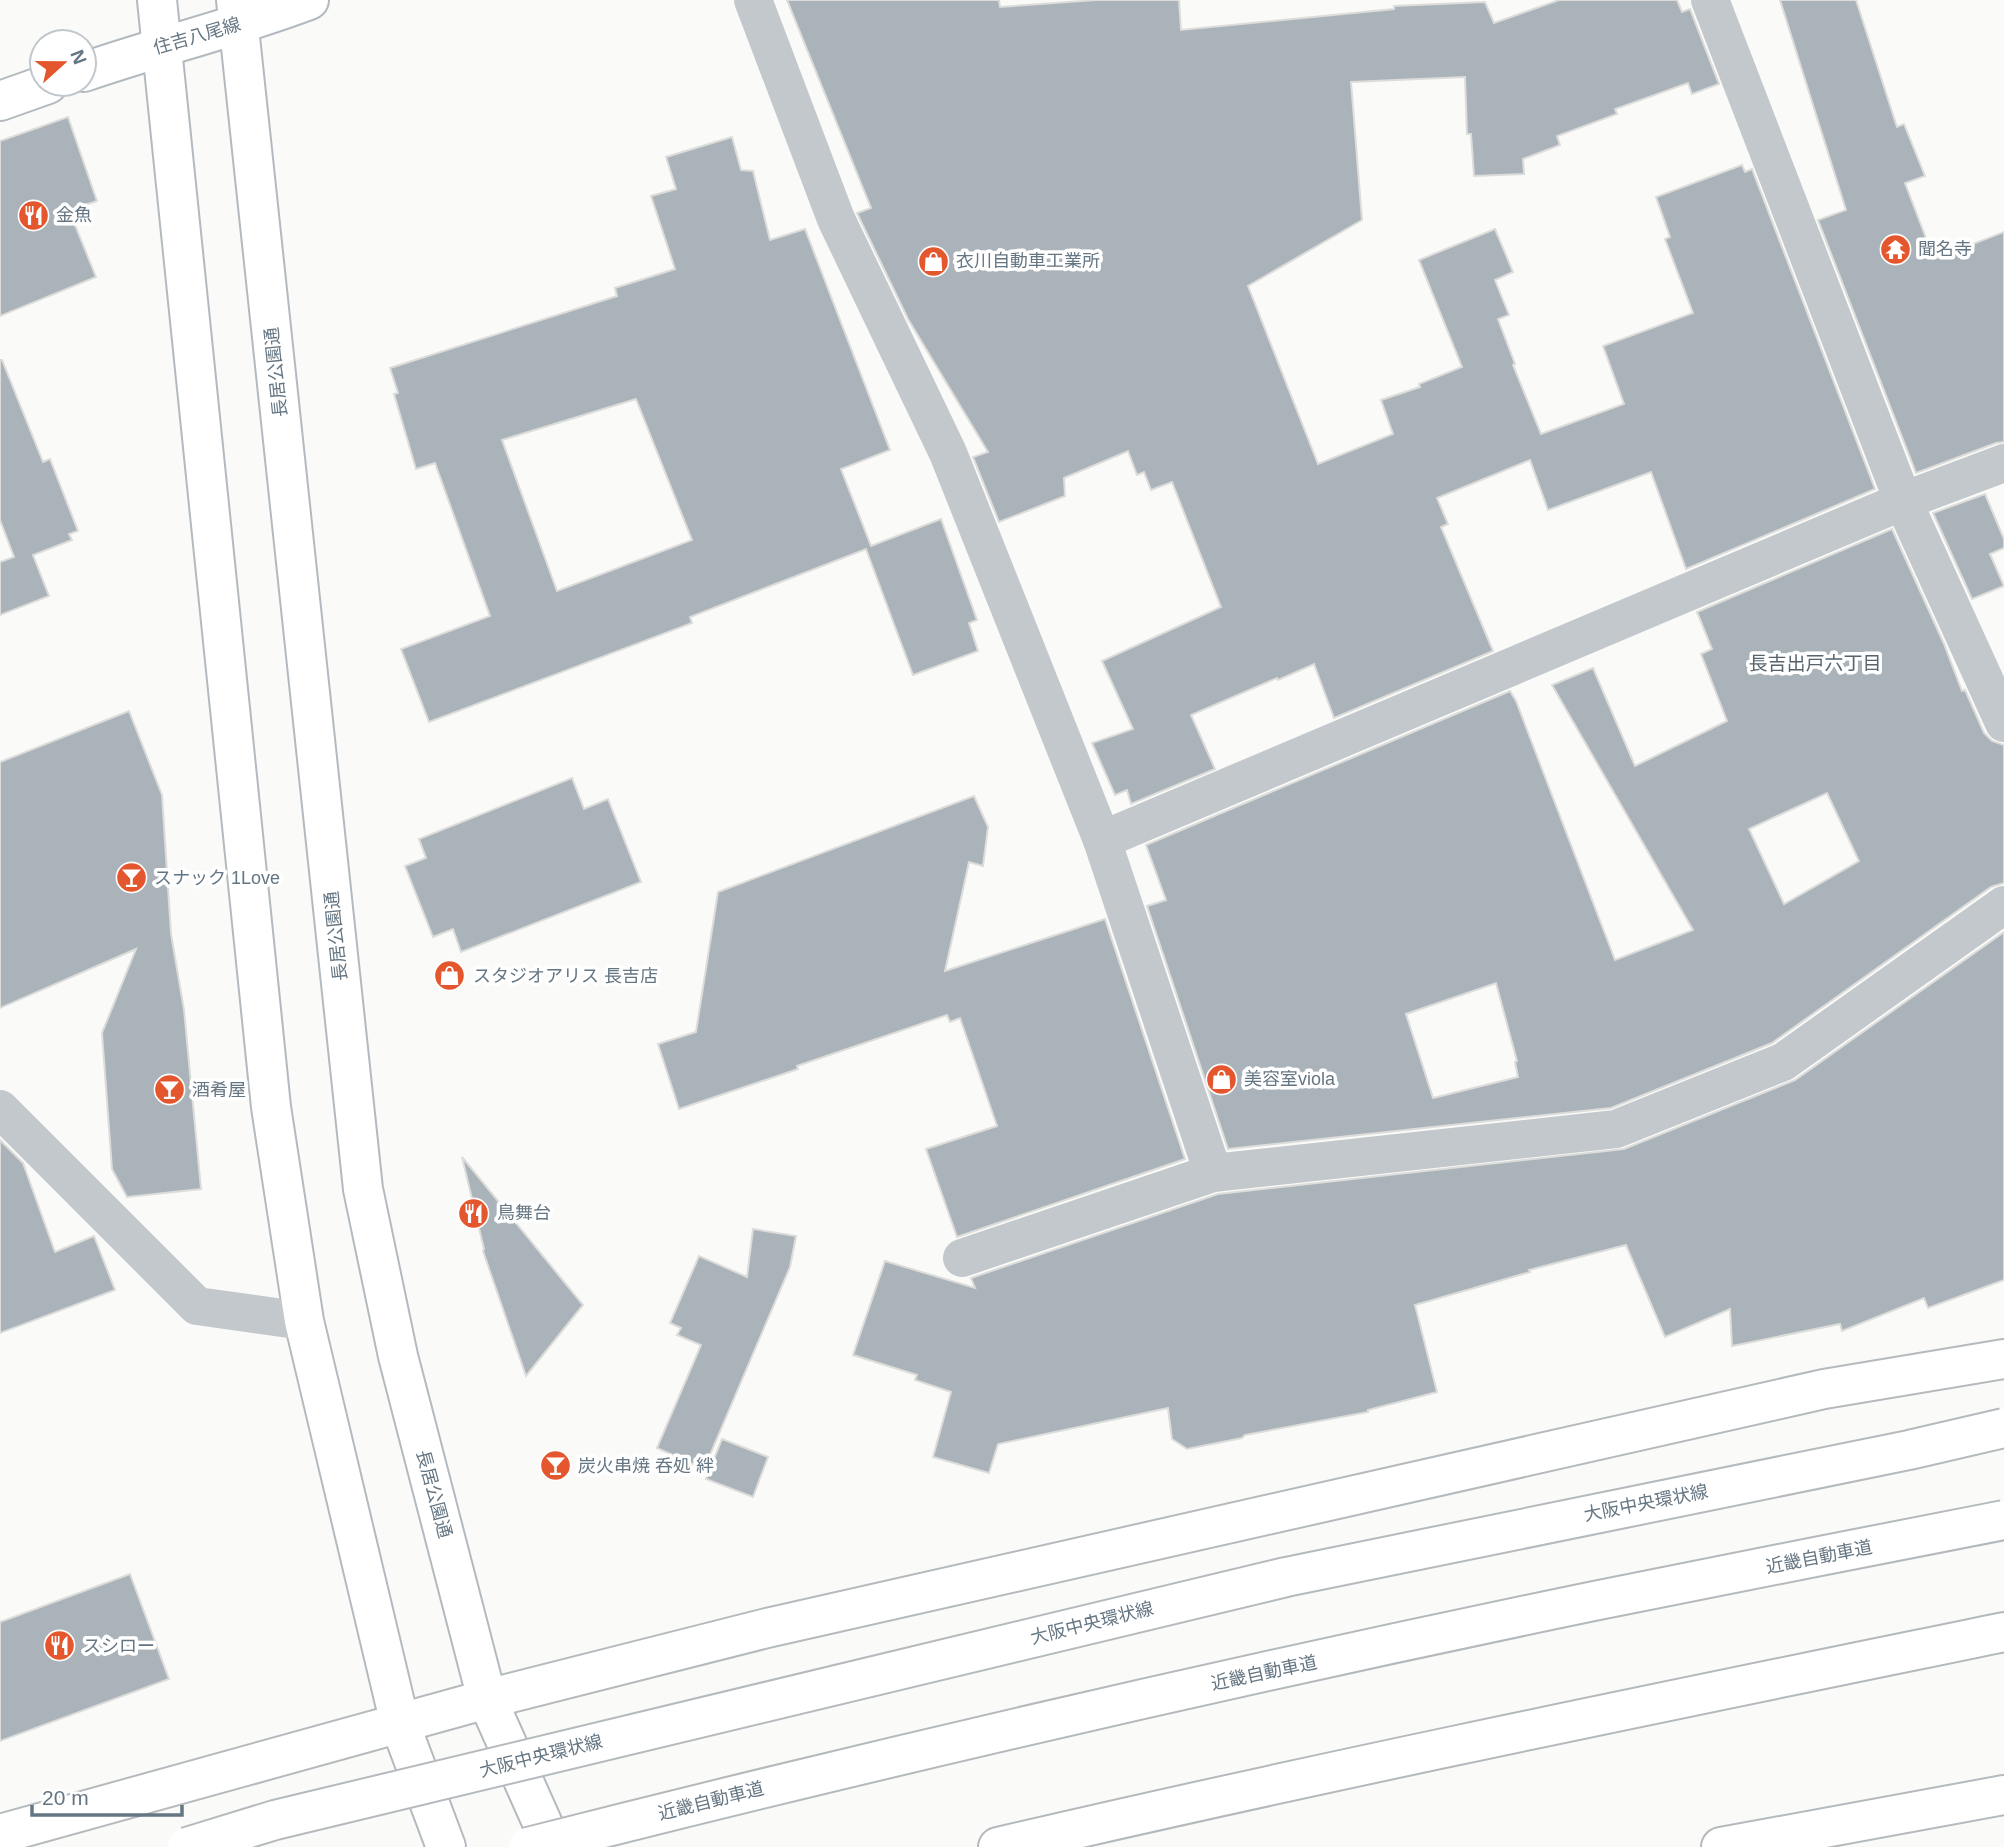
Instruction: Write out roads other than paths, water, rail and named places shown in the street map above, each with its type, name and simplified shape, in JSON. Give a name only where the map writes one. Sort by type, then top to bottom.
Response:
[{"type":"main road","points":[[157,0],[271,1107],[304,1321],[400,1724],[446,1847]]},
{"type":"main road","name":"住吉八尾線","points":[[98,67],[162,45],[237,13],[309,0]]},
{"type":"main road","name":"長居公園通","points":[[237,13],[363,1189],[398,1356],[487,1699],[553,1847]]},
{"type":"main road","points":[[0,101],[28,91]]},
{"type":"main road","points":[[0,1834],[487,1699],[767,1628],[1824,1389],[2004,1359]]},
{"type":"main road","name":"大阪中央環状線","points":[[187,1847],[275,1821],[1286,1577],[1895,1453],[2004,1428]]},
{"type":"main road","name":"近畿自動車道","points":[[528,1847],[1135,1701],[1593,1602],[2004,1520]]},
{"type":"main road","points":[[998,1847],[1164,1808],[2004,1632]]},
{"type":"main road","points":[[1729,1846],[1809,1838],[2004,1795]]},
{"type":"street","points":[[753,0],[836,219],[948,453],[1102,840],[1213,1173]]},
{"type":"street","points":[[1710,0],[1903,501],[2004,723]]},
{"type":"street","points":[[1102,840],[1903,501],[2004,463]]},
{"type":"street","points":[[962,1258],[1213,1173],[1616,1129],[1783,1062],[2004,905]]},
{"type":"street","points":[[0,1109],[197,1306],[304,1321]]},
{"type":"place","name":"金魚","points":[[33,215]]},
{"type":"place","name":"聞名寺","points":[[1895,249]]},
{"type":"place","name":"衣川自動車工業所","points":[[933,261]]},
{"type":"place","name":"スナック 1Love","points":[[131,878]]},
{"type":"place","name":"スタジオアリス 長吉店","points":[[450,976]]},
{"type":"place","name":"美容室viola","points":[[1221,1079]]},
{"type":"place","name":"酒肴屋","points":[[169,1090]]},
{"type":"place","name":"鳥舞台","points":[[474,1213]]},
{"type":"place","name":"炭火串焼 呑処 絆","points":[[555,1466]]},
{"type":"place","name":"スシロー","points":[[60,1646]]},
{"type":"district","name":"長吉出戸六丁目","points":[[1815,663]]}]
